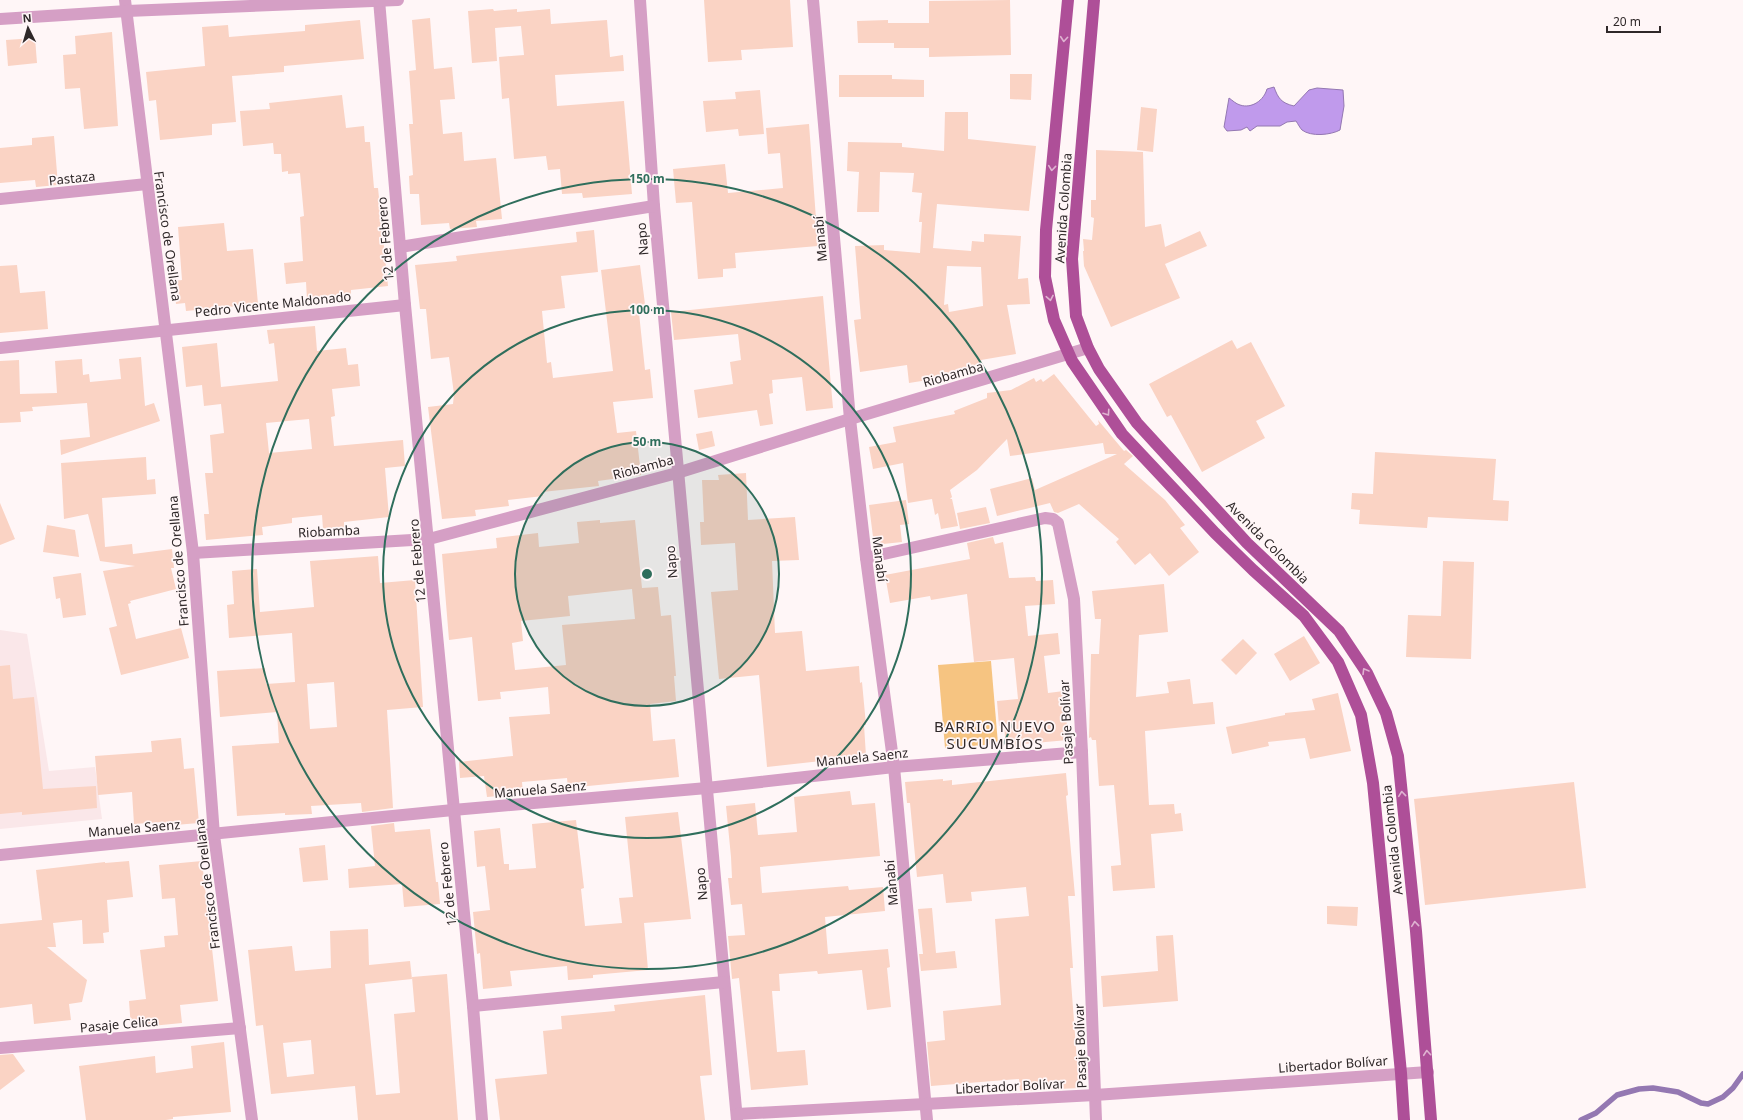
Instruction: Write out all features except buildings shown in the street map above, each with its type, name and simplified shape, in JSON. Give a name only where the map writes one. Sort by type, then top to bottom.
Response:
[{"type":"main road","name":"Avenida Colombia","points":[[1068,0],[1046,230],[1045,277],[1054,320],[1072,361],[1122,434],[1215,533],[1304,616],[1338,662],[1361,716],[1373,783],[1401,1073],[1404,1120]]},
{"type":"main road","name":"Avenida Colombia","points":[[1094,0],[1072,259],[1076,316],[1088,348],[1100,369],[1137,423],[1247,543],[1339,631],[1367,673],[1386,713],[1398,756],[1432,1120]]},
{"type":"street","points":[[0,19],[126,6],[398,0]]},
{"type":"street","name":"Napo","points":[[640,0],[654,206],[677,473],[737,1117]]},
{"type":"street","name":"Manabí","points":[[813,0],[850,419],[866,558],[894,767],[927,1120]]},
{"type":"street","name":"12 de Febrero","points":[[379,1],[405,304],[429,539],[453,810],[473,1006],[482,1120]]},
{"type":"street","name":"Francisco de Orellana","points":[[126,6],[147,184],[167,330],[193,553],[214,834],[252,1120]]},
{"type":"street","name":"Pastaza","points":[[0,199],[147,184]]},
{"type":"street","points":[[400,247],[654,206]]},
{"type":"street","name":"Pedro Vicente Maldonado","points":[[0,348],[405,304]]},
{"type":"street","name":"Riobamba","points":[[193,553],[429,539],[677,473],[850,419],[989,379],[1088,348]]},
{"type":"street","name":"Pasaje Bolívar","points":[[866,558],[1045,518],[1053,519],[1058,523],[1074,599],[1082,752],[1096,1120]]},
{"type":"street","name":"Manuela Saenz","points":[[0,854],[453,810],[707,788],[894,767],[1082,752]]},
{"type":"street","points":[[473,1006],[724,982]]},
{"type":"street","name":"Pasaje Celica","points":[[0,1048],[240,1028]]},
{"type":"street","name":"Libertador Bolívar","points":[[737,1117],[926,1104],[1096,1095],[1428,1072]]},
{"type":"shaded area","points":[[1274,87],[1281,100],[1294,106],[1309,90],[1317,88],[1343,90],[1344,106],[1340,130],[1326,134],[1310,134],[1302,130],[1296,121],[1287,122],[1280,126],[1257,126],[1250,131],[1247,127],[1241,130],[1227,131],[1224,127],[1229,98],[1236,103],[1249,106],[1257,103],[1263,97],[1267,89]]},
{"type":"shaded area","points":[[0,630],[27,634],[49,771],[95,767],[102,819],[0,829]]},
{"type":"shaded area","points":[[991,661],[998,744],[945,748],[938,665]]},
{"type":"waterway","points":[[1581,1120],[1596,1113],[1617,1095],[1639,1089],[1653,1088],[1678,1092],[1701,1103],[1708,1104],[1723,1097],[1733,1088],[1743,1074]]},
{"type":"district","name":"BARRIO NUEVO SUCUMBÍOS","points":[[995,734]]}]
